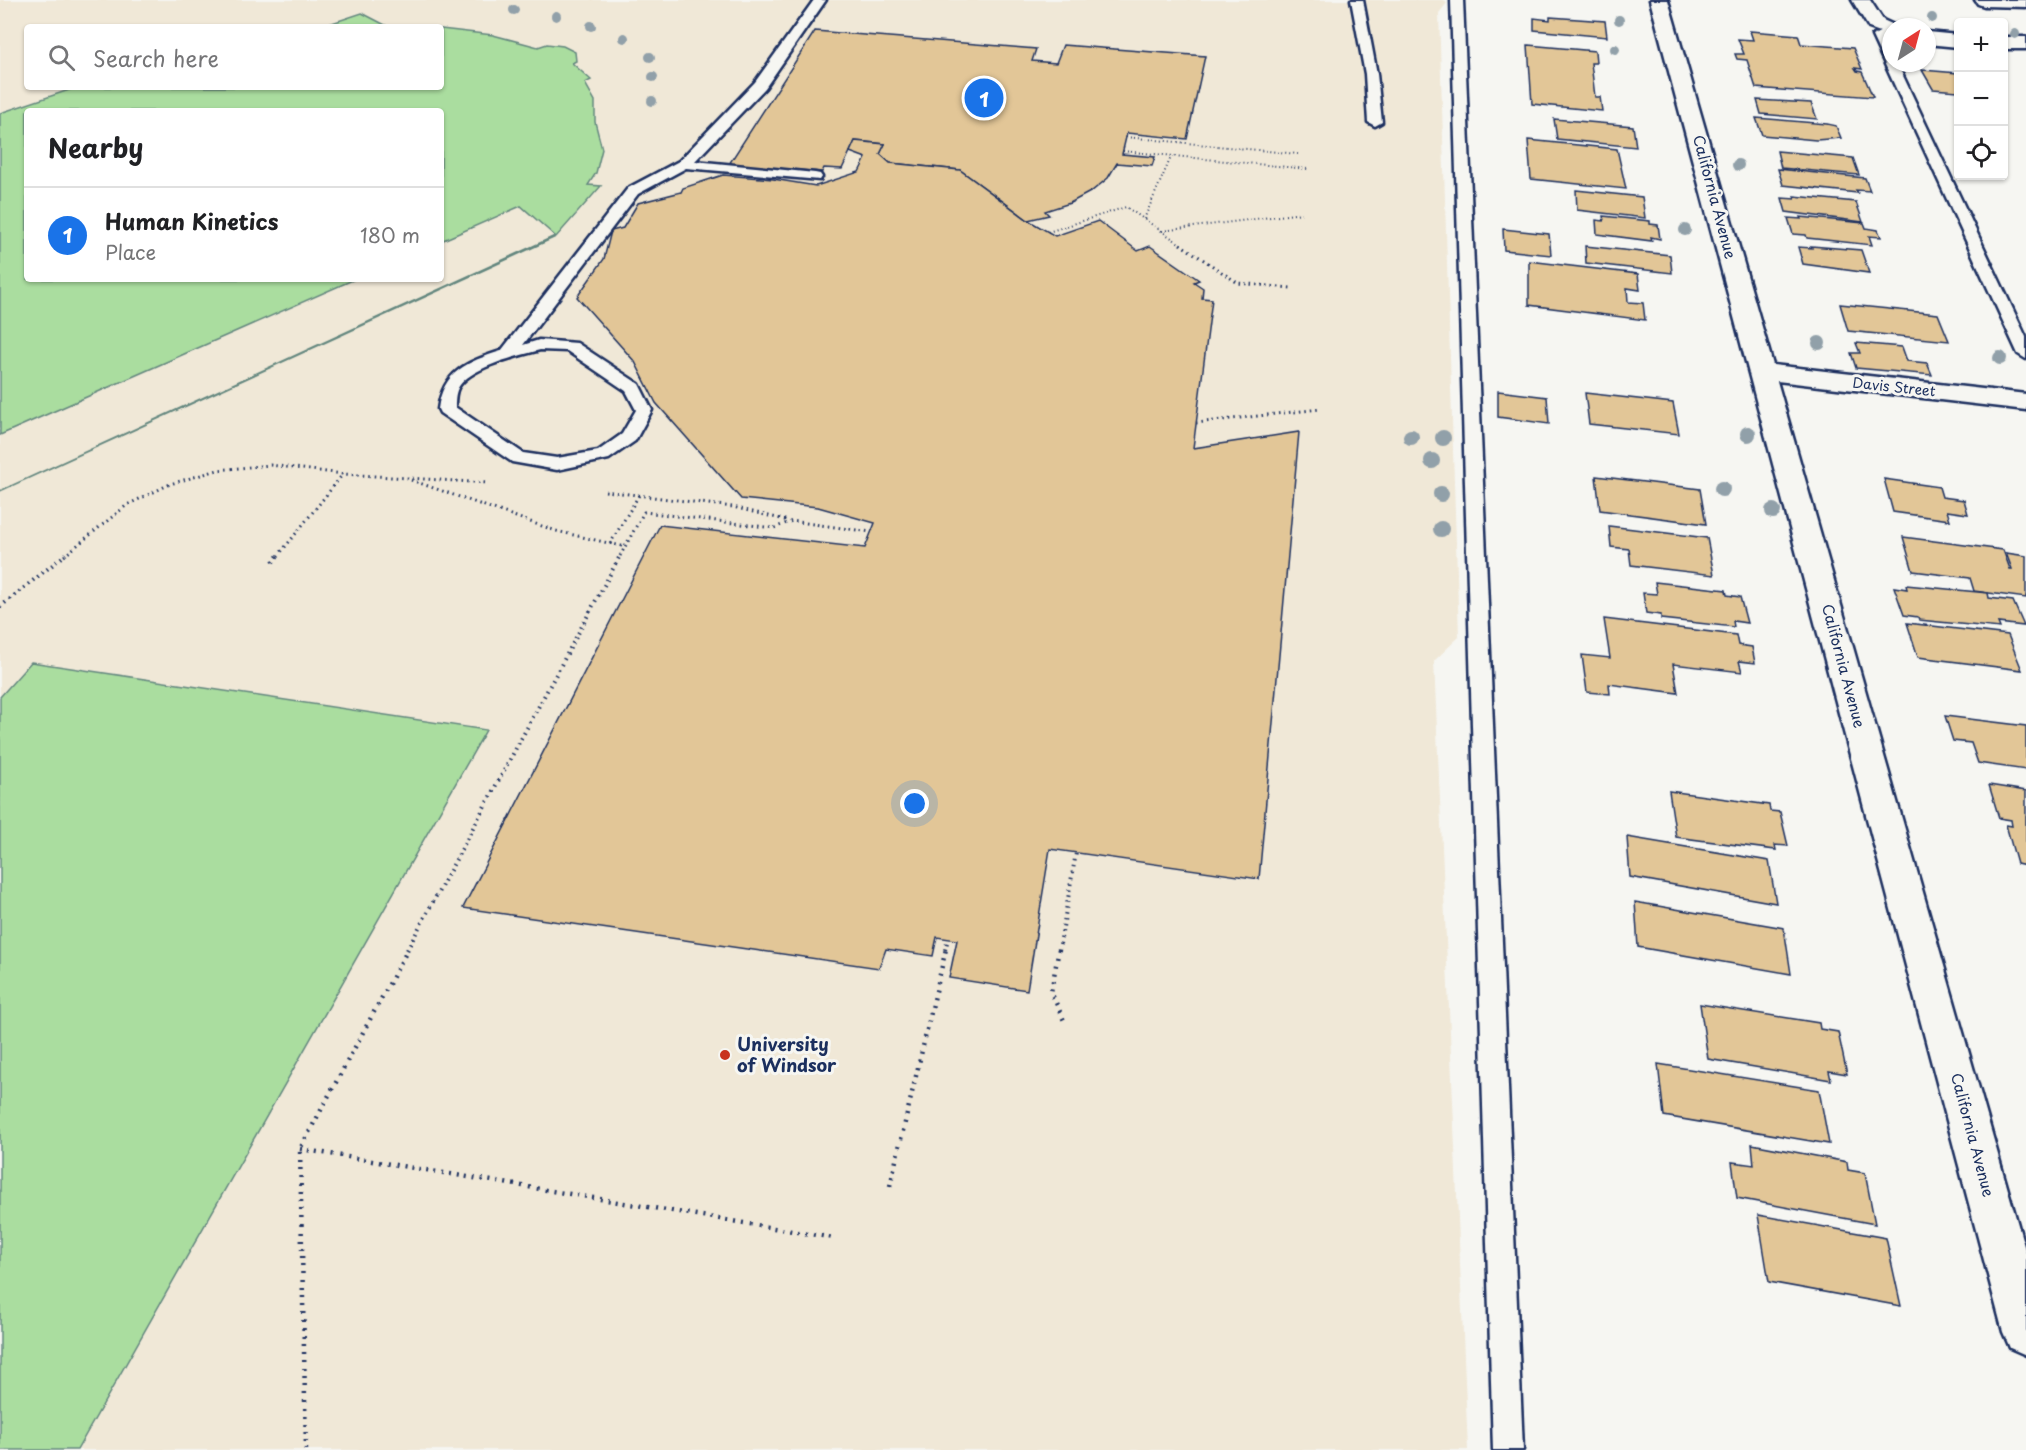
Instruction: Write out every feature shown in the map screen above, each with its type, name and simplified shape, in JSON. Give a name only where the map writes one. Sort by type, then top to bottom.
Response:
[{"type":"street","name":"California Avenue","points":[[1659,0],[2026,1332]]},
{"type":"street","points":[[1861,0],[1870,18],[1882,26]]},
{"type":"street","points":[[1984,0],[2026,1]]},
{"type":"street","points":[[1936,39],[1954,41]]},
{"type":"street","points":[[2008,43],[2026,43]]},
{"type":"street","name":"Davis Street","points":[[1763,372],[2026,402]]},
{"type":"lane","points":[[508,353],[539,345],[571,346],[633,388],[644,410],[628,437],[603,455],[557,464],[518,458],[446,409],[449,389],[467,371],[508,353],[633,191],[684,164],[760,85],[820,0]]},
{"type":"lane","points":[[1357,0],[1371,74],[1375,122]]},
{"type":"lane","points":[[1457,0],[1508,1450]]},
{"type":"lane","points":[[1895,72],[2026,354]]},
{"type":"lane","points":[[684,164],[815,177]]},
{"type":"path","points":[[1126,137],[1298,154]]},
{"type":"path","points":[[1123,151],[1308,169]]},
{"type":"path","points":[[1144,219],[1172,155]]},
{"type":"path","points":[[1048,232],[1126,207],[1238,283],[1291,288]]},
{"type":"path","points":[[1161,231],[1302,213]]},
{"type":"path","points":[[1196,423],[1320,409]]},
{"type":"path","points":[[0,607],[127,505],[170,484],[218,470],[270,465],[343,474],[404,478],[556,531],[626,547]]},
{"type":"path","points":[[273,562],[343,474]]},
{"type":"path","points":[[594,490],[733,507],[792,521],[871,532]]},
{"type":"path","points":[[610,544],[639,495]]},
{"type":"path","points":[[306,1450],[300,1149],[644,512],[774,528],[792,521]]},
{"type":"path","points":[[1066,1025],[1051,992],[1076,853]]},
{"type":"path","points":[[890,1186],[948,939]]},
{"type":"path","points":[[300,1149],[834,1238]]},
{"type":"shaded area","name":"University of Windsor","points":[[0,0],[1444,0],[1447,3],[1439,13],[1459,637],[1434,661],[1468,1450],[0,1450]]},
{"type":"green space","points":[[362,13],[383,24],[329,24]]},
{"type":"green space","points":[[444,29],[493,35],[538,47],[547,44],[563,46],[575,52],[576,61],[572,63],[591,80],[585,83],[595,101],[595,122],[602,149],[596,173],[588,185],[601,186],[556,237],[0,491],[555,236],[521,206],[444,240],[444,108],[24,108],[24,282],[348,282],[0,435],[0,113],[69,90],[444,90]]},
{"type":"green space","points":[[31,662],[486,730],[77,1450],[0,1450],[0,697]]},
{"type":"building","points":[[1550,17],[1605,21],[1607,37],[1534,30],[1534,18],[1550,20]]},
{"type":"building","points":[[815,31],[1036,49],[1032,61],[1056,63],[1063,45],[1205,56],[1187,139],[1127,133],[1122,154],[1155,157],[1152,166],[1117,163],[1108,178],[1092,191],[1070,203],[1045,211],[1049,215],[1028,220],[960,170],[890,163],[880,154],[885,144],[855,141],[842,169],[824,168],[822,172],[729,164]]},
{"type":"building","points":[[1750,31],[1798,35],[1801,44],[1853,48],[1862,69],[1855,68],[1862,72],[1873,97],[1756,88],[1747,60],[1737,59],[1735,54],[1744,54],[1738,39],[1753,40]]},
{"type":"building","points":[[1528,45],[1595,51],[1596,63],[1591,63],[1595,97],[1600,97],[1602,111],[1532,104]]},
{"type":"building","points":[[1923,72],[1954,73],[1954,91],[1933,89]]},
{"type":"building","points":[[1757,100],[1811,103],[1817,119],[1761,114]]},
{"type":"building","points":[[1756,118],[1836,126],[1841,138],[1816,140],[1762,135]]},
{"type":"building","points":[[1554,119],[1633,126],[1636,147],[1557,139]]},
{"type":"building","points":[[1528,140],[1617,149],[1626,189],[1531,179]]},
{"type":"building","points":[[855,141],[885,144],[880,154],[890,163],[960,170],[1028,220],[1055,236],[1098,221],[1138,251],[1150,246],[1199,280],[1194,282],[1203,288],[1202,298],[1212,299],[1193,448],[1299,432],[1259,879],[1050,849],[1027,990],[949,978],[957,940],[937,937],[933,956],[886,949],[879,968],[463,908],[660,525],[865,548],[875,523],[818,507],[741,499],[656,403],[635,362],[577,297],[604,259],[611,231],[623,228],[638,203],[681,192],[683,188],[723,175],[773,179],[816,186],[859,172],[866,158],[850,152]]},
{"type":"building","points":[[1777,151],[1853,158],[1859,175],[1781,168]]},
{"type":"building","points":[[1778,169],[1865,178],[1870,191],[1856,190],[1858,193],[1783,185]]},
{"type":"building","points":[[1576,190],[1642,197],[1645,218],[1577,210]]},
{"type":"building","points":[[1794,196],[1856,202],[1863,222],[1786,212],[1782,198],[1795,199]]},
{"type":"building","points":[[1603,216],[1650,221],[1650,224],[1658,225],[1660,239],[1651,237],[1652,241],[1597,234],[1596,220],[1604,221]]},
{"type":"building","points":[[1800,217],[1864,223],[1866,228],[1878,230],[1881,237],[1869,236],[1872,245],[1807,238],[1806,235],[1793,234],[1788,218],[1801,219]]},
{"type":"building","points":[[1503,229],[1549,234],[1551,255],[1504,250]]},
{"type":"building","points":[[1585,246],[1670,255],[1672,273],[1586,263]]},
{"type":"building","points":[[1811,246],[1861,250],[1869,273],[1803,264],[1798,247],[1812,248]]},
{"type":"building","points":[[1529,261],[1638,274],[1640,290],[1627,288],[1628,302],[1643,303],[1645,320],[1529,305]]},
{"type":"building","points":[[1840,304],[1938,314],[1949,341],[1848,331]]},
{"type":"building","points":[[1856,343],[1902,347],[1907,361],[1927,363],[1932,375],[1856,368],[1851,353],[1860,353]]},
{"type":"building","points":[[1498,391],[1547,397],[1549,424],[1498,417]]},
{"type":"building","points":[[1585,393],[1673,403],[1679,434],[1589,424]]},
{"type":"building","points":[[1596,476],[1700,489],[1706,524],[1600,510]]},
{"type":"building","points":[[1884,479],[1939,487],[1942,497],[1964,500],[1968,514],[1947,511],[1950,520],[1893,512]]},
{"type":"building","points":[[1609,526],[1707,538],[1714,575],[1631,565],[1629,549],[1611,547]]},
{"type":"building","points":[[1903,537],[2003,550],[2010,569],[2012,569],[2006,553],[2026,556],[2026,598],[1974,591],[1970,578],[1913,571]]},
{"type":"building","points":[[1655,582],[1726,590],[1727,595],[1740,597],[1747,623],[1733,621],[1734,627],[1661,619],[1661,615],[1646,613],[1643,593],[1657,594]]},
{"type":"building","points":[[1906,585],[1988,593],[1989,598],[2013,601],[2024,626],[1998,623],[2000,628],[1919,620],[1918,617],[1904,615],[1894,587],[1907,589]]},
{"type":"building","points":[[1604,619],[1736,635],[1738,645],[1752,647],[1755,663],[1739,661],[1742,672],[1673,664],[1678,693],[1609,684],[1610,694],[1587,692],[1582,655],[1610,658]]},
{"type":"building","points":[[1907,623],[2008,635],[2022,670],[1918,657]]},
{"type":"building","points":[[1945,716],[2026,726],[2026,770],[1978,763],[1971,743],[1953,741]]},
{"type":"building","points":[[1989,785],[2026,791],[2026,866],[2017,864],[2006,825],[2012,826],[2011,820],[1999,818]]},
{"type":"building","points":[[1669,791],[1769,805],[1770,811],[1780,812],[1788,846],[1775,845],[1776,850],[1676,837]]},
{"type":"building","points":[[1627,837],[1769,861],[1776,903],[1630,877]]},
{"type":"building","points":[[1635,902],[1784,928],[1791,974],[1638,947]]},
{"type":"building","points":[[1700,1004],[1819,1023],[1820,1029],[1838,1032],[1847,1074],[1829,1071],[1831,1080],[1708,1059]]},
{"type":"building","points":[[1658,1064],[1819,1090],[1829,1144],[1664,1116]]},
{"type":"building","points":[[1752,1144],[1847,1162],[1848,1170],[1865,1173],[1875,1224],[1737,1198],[1732,1162],[1754,1165]]},
{"type":"building","points":[[1758,1215],[1886,1238],[1901,1306],[1769,1282]]},
{"type":"place","name":"Human Kinetics","points":[[984,98]]},
{"type":"place","name":"University of Windsor","points":[[725,1055]]}]
